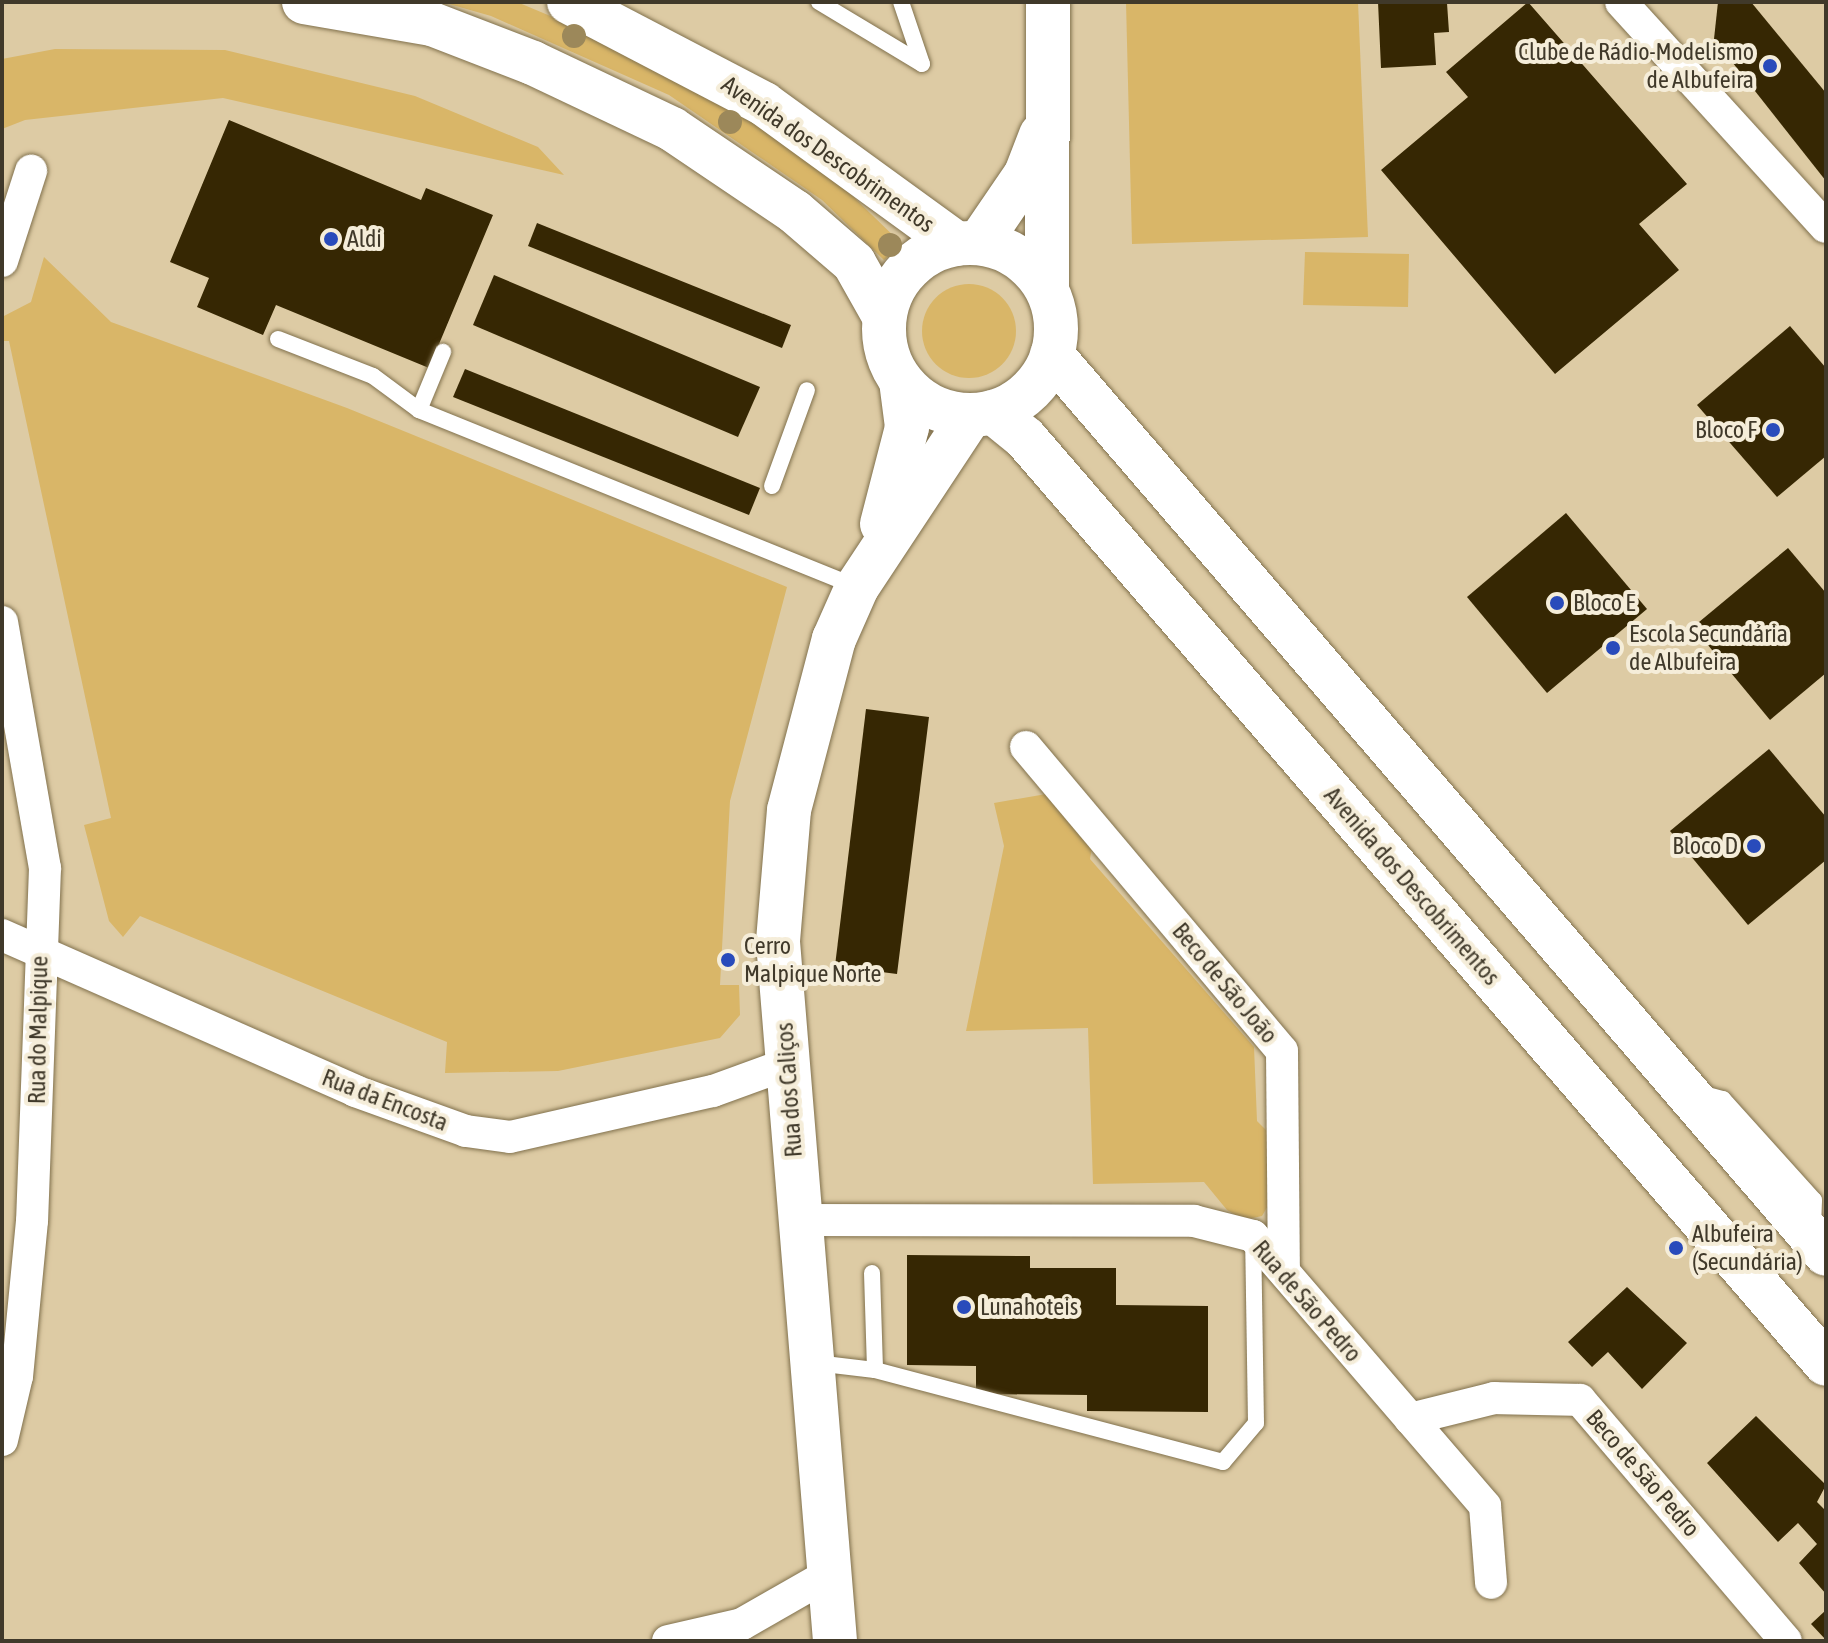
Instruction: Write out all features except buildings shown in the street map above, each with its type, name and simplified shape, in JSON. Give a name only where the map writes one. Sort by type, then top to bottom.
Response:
[{"type":"main road","points":[[304,2],[432,24],[533,63],[672,129],[795,212],[854,263],[884,316]]},
{"type":"main road","name":"Avenida dos Descobrimentos","points":[[569,2],[764,104],[968,244]]},
{"type":"main road","points":[[1047,289],[1018,257],[968,244],[917,260],[890,294],[884,316],[883,339],[901,381],[920,400],[982,414],[1029,390],[1052,355],[1056,327],[1047,289],[1045,125],[1048,2]]},
{"type":"main road","points":[[968,244],[1026,174],[1045,125]]},
{"type":"main road","points":[[1052,355],[1819,1246]]},
{"type":"main road","name":"Rua dos Caliços","points":[[835,1641],[778,941],[789,810],[834,639],[866,570],[907,427],[901,381]]},
{"type":"main road","name":"Avenida dos Descobrimentos","points":[[982,414],[1025,438],[1826,1364]]},
{"type":"main road","name":"Rua dos Caliços","points":[[866,570],[982,414]]},
{"type":"street","points":[[1621,2],[1826,227]]},
{"type":"street","points":[[2,261],[31,171]]},
{"type":"street","name":"Rua do Malpique","points":[[2,622],[43,831],[32,1221],[17,1376],[2,1440]]},
{"type":"street","name":"Beco de São João","points":[[1026,747],[1282,1051],[1284,1271]]},
{"type":"street","name":"Rua da Encosta","points":[[2,935],[40,947],[355,1091],[466,1131],[510,1137],[713,1091],[787,1064]]},
{"type":"street","name":"Rua de São Pedro","points":[[799,1220],[1194,1221],[1253,1236],[1485,1506],[1491,1583]]},
{"type":"street","name":"Beco de São Pedro","points":[[1410,1419],[1494,1398],[1580,1400],[1786,1641]]},
{"type":"street","points":[[668,1641],[742,1624],[831,1573]]},
{"type":"lane","points":[[819,2],[922,64],[901,2]]},
{"type":"lane","points":[[278,339],[373,376],[419,410],[866,570]]},
{"type":"lane","points":[[419,410],[443,352]]},
{"type":"lane","points":[[772,486],[807,390]]},
{"type":"lane","points":[[812,1364],[875,1370],[1223,1462],[1256,1423],[1253,1236]]},
{"type":"lane","points":[[872,1273],[875,1370]]},
{"type":"shaded area","points":[[442,2],[517,2],[598,36],[763,127],[839,183],[903,245],[884,260],[822,200],[669,95],[491,16]]},
{"type":"shaded area","points":[[1126,2],[1358,2],[1368,237],[1132,244]]},
{"type":"shaded area","points":[[55,49],[225,50],[415,96],[538,147],[564,175],[223,98],[25,120],[2,129],[2,59]]},
{"type":"shaded area","points":[[1305,252],[1409,254],[1408,307],[1303,305]]},
{"type":"shaded area","points":[[44,257],[111,322],[347,408],[787,587],[730,801],[720,985],[739,985],[740,1015],[720,1038],[558,1071],[445,1073],[447,1042],[140,916],[123,937],[109,921],[84,825],[111,818],[9,341],[2,341],[2,317],[31,302]]},
{"type":"shaded area","points":[[969,284],[987,288],[1002,298],[1012,313],[1016,331],[1012,349],[1002,364],[987,374],[969,378],[951,374],[936,364],[926,349],[922,331],[926,313],[936,298],[951,288]]},
{"type":"shaded area","points":[[1052,793],[1093,841],[1090,859],[1254,1047],[1257,1121],[1272,1136],[1276,1192],[1262,1216],[1244,1220],[1227,1210],[1204,1182],[1093,1184],[1088,1028],[966,1031],[1004,846],[994,803]]},
{"type":"place","name":"Clube de Rádio-Modelismo de Albufeira","points":[[1770,66]]},
{"type":"place","name":"Aldi","points":[[331,239]]},
{"type":"place","name":"Bloco F","points":[[1773,430]]},
{"type":"place","name":"Bloco E","points":[[1557,603]]},
{"type":"place","name":"Escola Secundária de Albufeira","points":[[1613,648]]},
{"type":"place","name":"Bloco D","points":[[1754,846]]},
{"type":"place","name":"Cerro Malpique Norte","points":[[728,960]]},
{"type":"place","name":"Albufeira (Secundária)","points":[[1676,1248]]},
{"type":"place","name":"Lunahoteis","points":[[964,1307]]}]
